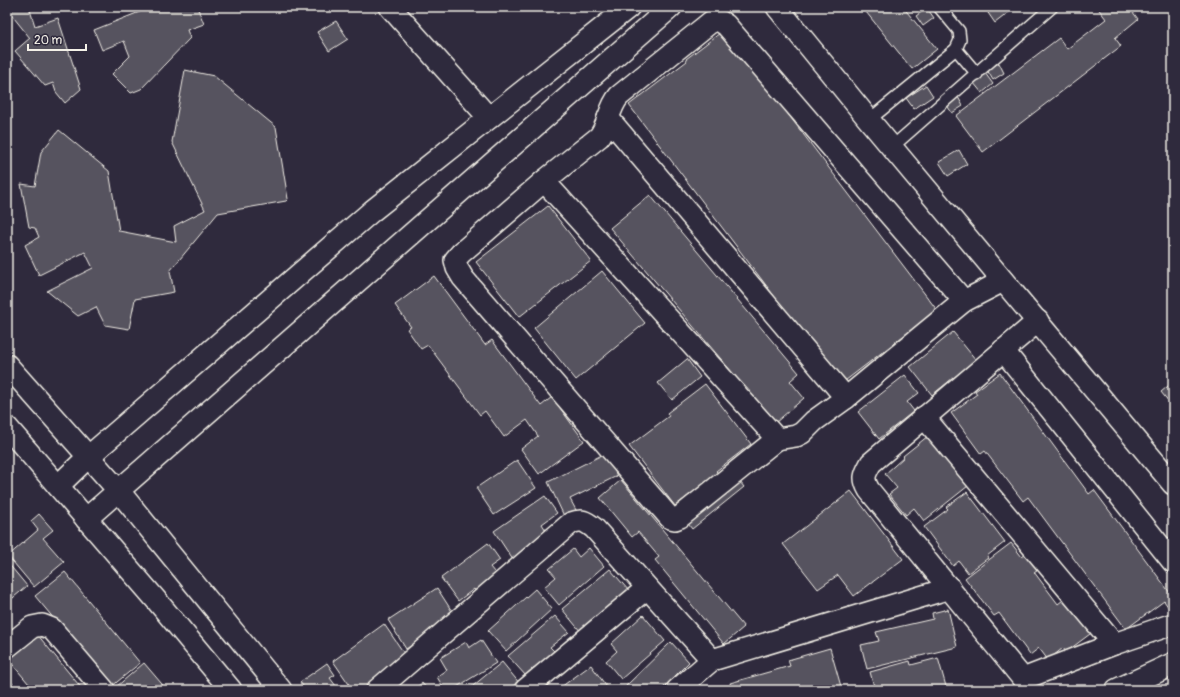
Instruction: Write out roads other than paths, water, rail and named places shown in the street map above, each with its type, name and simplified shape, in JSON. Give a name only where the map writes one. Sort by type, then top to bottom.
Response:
[{"type":"main road","points":[[1120,689],[1173,664]]},
{"type":"street","points":[[390,7],[489,118]]},
{"type":"street","points":[[58,486],[88,457],[372,211],[629,7]]},
{"type":"street","points":[[86,519],[671,7]]},
{"type":"street","points":[[777,7],[892,148],[1173,484]]},
{"type":"street","points":[[964,301],[726,25],[720,21],[712,21],[619,96],[613,103],[603,132],[599,137],[544,181],[455,260],[457,268],[463,278],[670,518],[675,519],[680,517],[777,439],[796,436],[802,433],[814,421],[846,398],[964,301],[1003,281]]},
{"type":"street","points":[[608,118],[846,398]]},
{"type":"street","points":[[544,181],[777,439]]},
{"type":"street","points":[[1038,321],[871,463],[865,475],[864,482],[1023,679],[1114,644],[1173,624]]},
{"type":"street","points":[[1003,350],[1173,562]]},
{"type":"street","points":[[7,365],[118,490],[281,690]]},
{"type":"street","points":[[924,417],[1114,644]]},
{"type":"street","points":[[7,427],[157,601],[231,690]]},
{"type":"street","points":[[377,690],[571,523],[578,521],[585,521],[594,528],[712,660]]},
{"type":"street","points":[[525,690],[647,588]]},
{"type":"street","points":[[677,690],[712,660],[950,588]]},
{"type":"street","points":[[7,647],[32,627],[42,625],[52,629],[104,690]]},
{"type":"lane","points":[[869,120],[956,49],[960,40],[959,31],[939,7]]},
{"type":"lane","points":[[892,148],[1052,7]]},
{"type":"lane","points":[[956,49],[977,74]]}]
